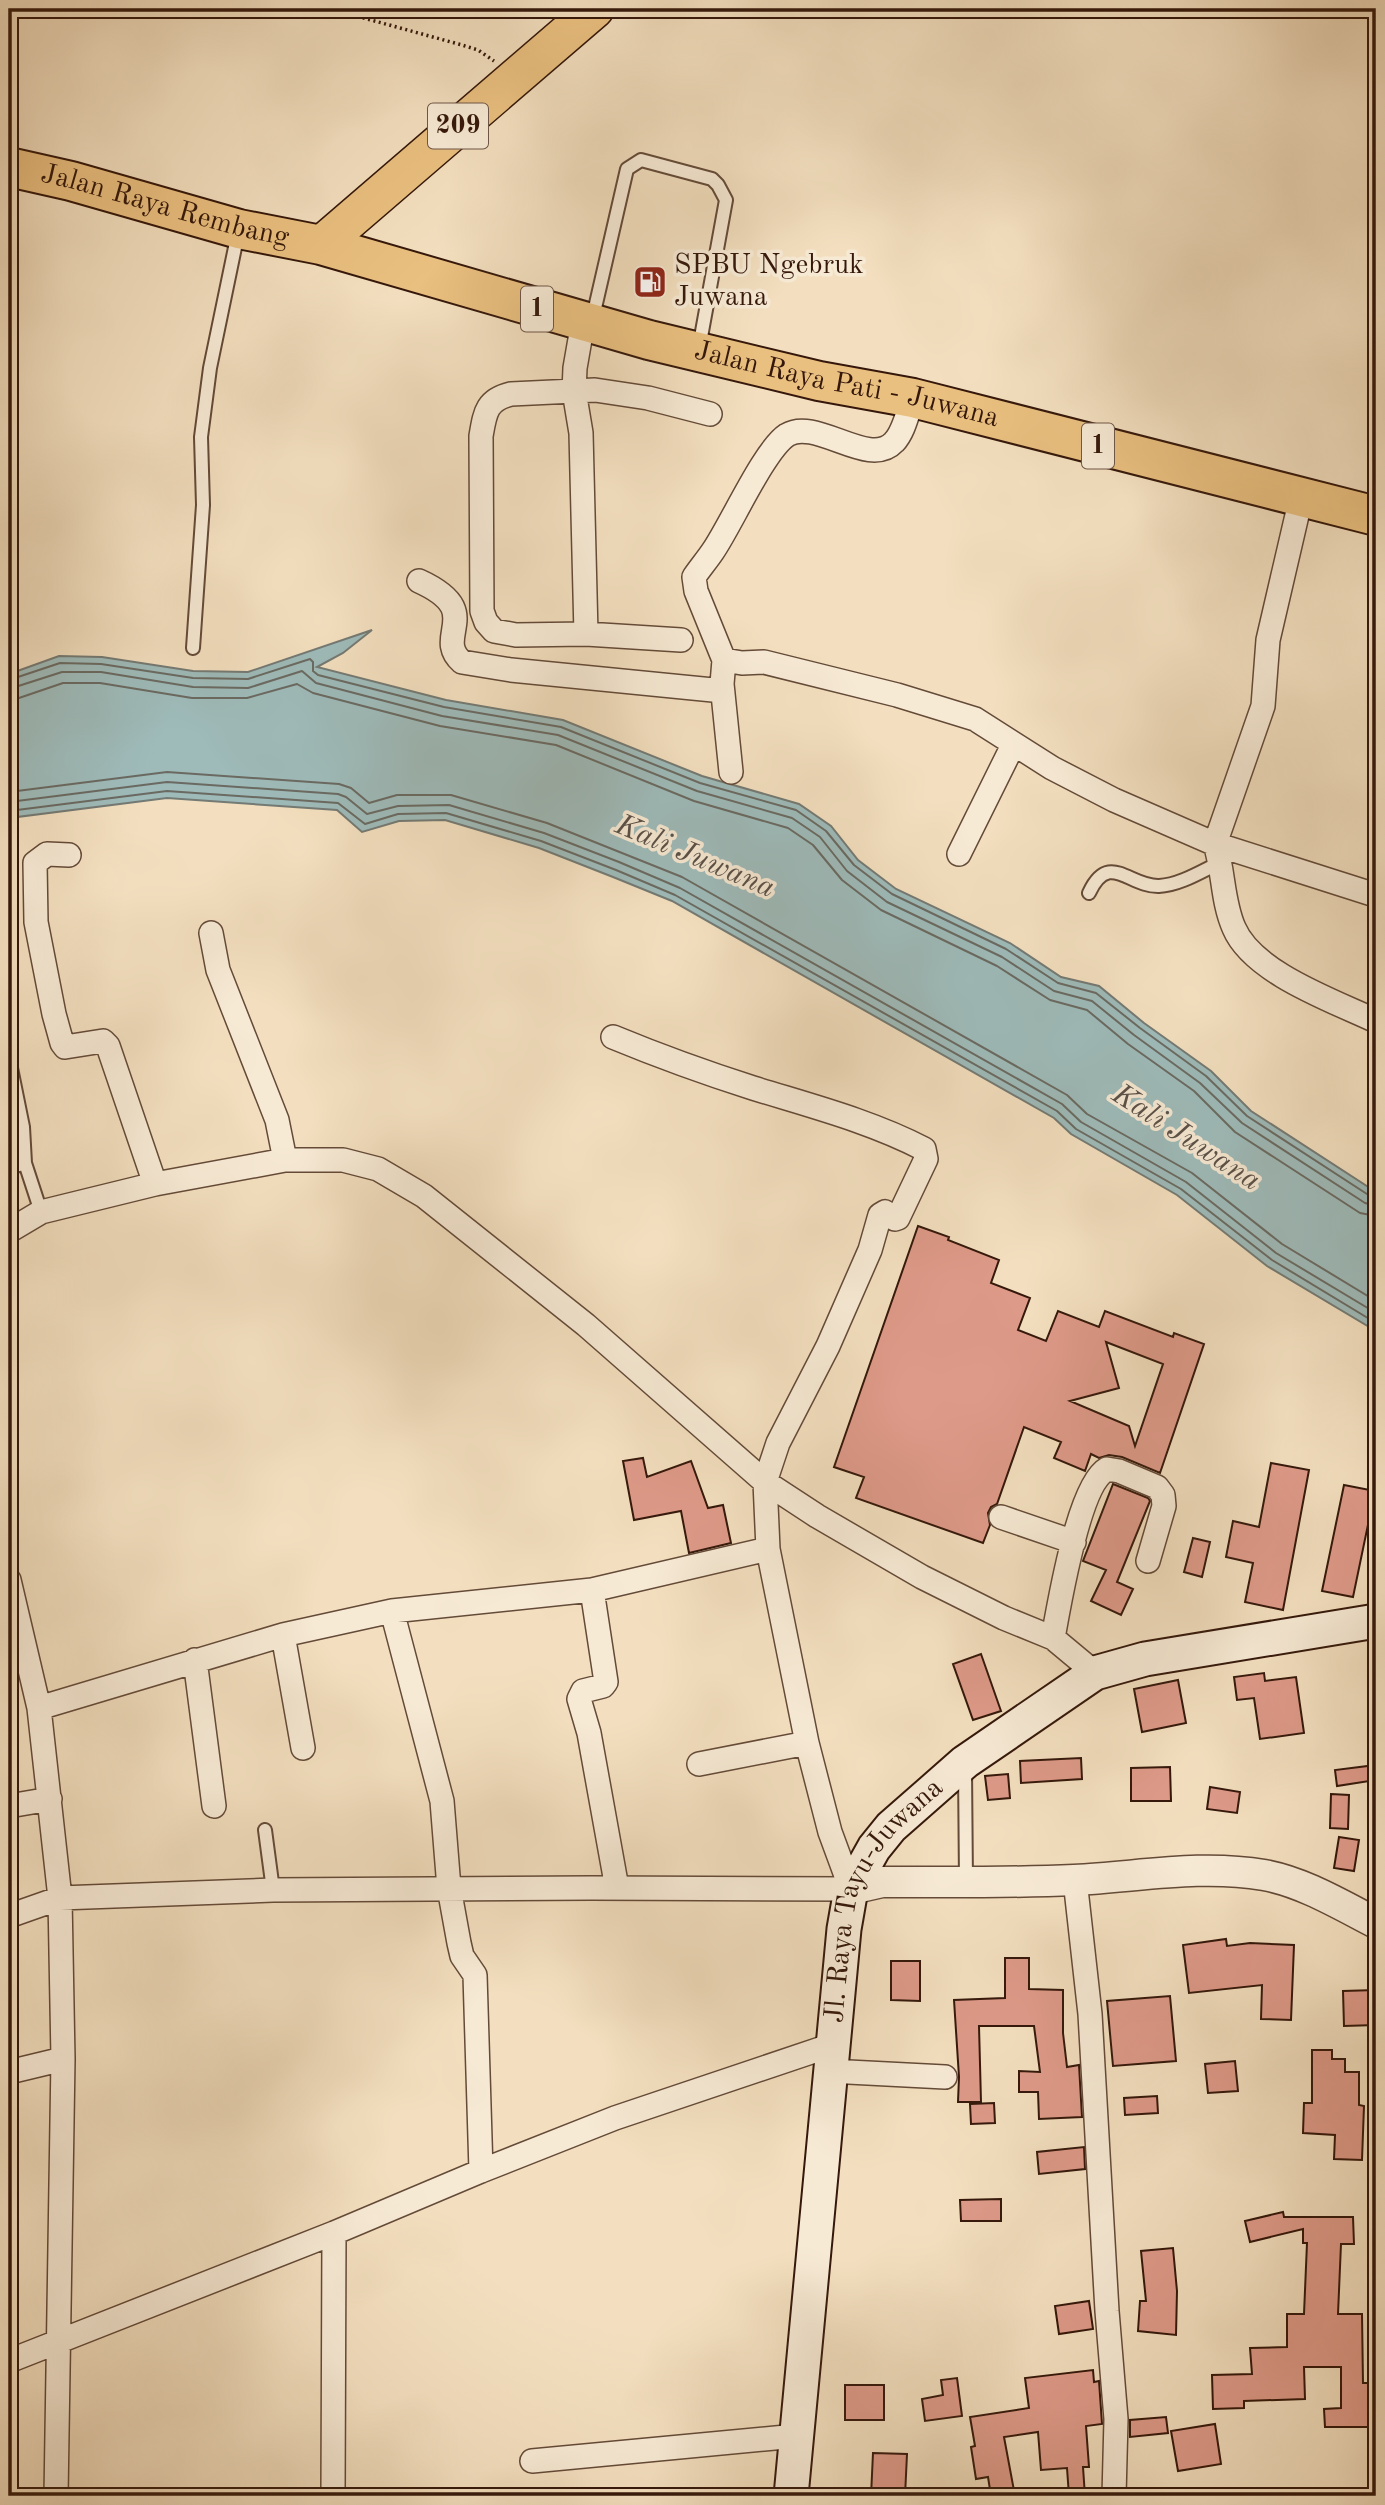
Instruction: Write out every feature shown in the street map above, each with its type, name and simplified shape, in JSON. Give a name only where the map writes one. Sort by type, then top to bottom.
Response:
[{"type":"highway","name":"Jalan Raya Rembang","points":[[9,167],[71,181],[239,229],[321,245]]},
{"type":"highway","name":"Jalan Raya Pati - Juwana","points":[[321,245],[587,323],[819,381],[913,398],[1376,516]]},
{"type":"main road","name":"209","points":[[321,245],[595,9]]},
{"type":"main road","name":"Jl. Raya Tayu-Juwana","points":[[792,2496],[830,2058],[844,1929],[851,1889],[874,1848],[891,1827],[965,1762],[1095,1673],[1145,1659],[1376,1621]]},
{"type":"street","points":[[586,634],[581,433],[574,391],[575,368],[587,323]]},
{"type":"street","points":[[681,640],[586,634],[516,635],[494,631],[486,622],[482,611],[481,436],[485,412],[498,398],[511,394],[596,390],[648,398],[710,414]]},
{"type":"street","points":[[731,772],[722,684],[724,660],[696,591],[694,577],[713,551],[776,444],[797,431],[810,432],[864,449],[887,447],[897,438],[913,398]]},
{"type":"street","points":[[1301,498],[1268,640],[1263,706],[1218,853],[1226,908],[1235,931],[1248,948],[1278,975],[1376,1021]]},
{"type":"street","points":[[419,581],[433,587],[453,604],[456,613],[452,648],[462,662],[511,670],[695,689],[713,690],[722,684]]},
{"type":"street","points":[[724,660],[775,664],[801,673],[897,695],[975,719],[1013,745],[1218,853],[1372,894]]},
{"type":"street","points":[[959,854],[1013,745]]},
{"type":"street","points":[[69,855],[47,854],[35,863],[36,922],[54,1014],[65,1047],[94,1041],[103,1041],[108,1046],[155,1184]]},
{"type":"street","points":[[211,933],[218,970],[277,1120],[285,1160]]},
{"type":"street","points":[[612,1037],[748,1086],[873,1124],[924,1149],[926,1154],[901,1213],[895,1219],[885,1212],[880,1215],[870,1250],[828,1346],[778,1443],[765,1482],[768,1549],[807,1743],[830,1832],[851,1889]]},
{"type":"street","points":[[9,1231],[41,1212],[155,1184],[285,1160],[343,1160],[378,1169],[424,1196],[586,1325],[765,1482],[922,1577],[1004,1618],[1054,1638],[1095,1673]]},
{"type":"street","points":[[1054,1638],[1073,1542],[1096,1478],[1107,1469],[1119,1471],[1157,1487],[1163,1495],[1164,1506],[1147,1561]]},
{"type":"street","points":[[1000,1517],[1073,1542]]},
{"type":"street","points":[[39,1708],[283,1635],[392,1611],[593,1590],[768,1549]]},
{"type":"street","points":[[9,1580],[39,1708],[60,1898],[63,2059],[56,2496]]},
{"type":"street","points":[[593,1590],[606,1682],[603,1686],[583,1691],[579,1699],[589,1733],[617,1888]]},
{"type":"street","points":[[392,1611],[442,1801],[449,1888],[462,1956],[475,1975],[481,2171]]},
{"type":"street","points":[[283,1635],[303,1748]]},
{"type":"street","points":[[195,1660],[214,1806]]},
{"type":"street","points":[[699,1764],[807,1743]]},
{"type":"street","points":[[9,1805],[50,1799]]},
{"type":"street","points":[[9,1916],[60,1898],[449,1888],[851,1889],[882,1882],[1075,1880],[1170,1871],[1228,1871],[1266,1876],[1292,1884],[1376,1923]]},
{"type":"street","points":[[1075,1880],[1090,2014],[1116,2419],[1114,2496]]},
{"type":"street","points":[[9,2361],[334,2233],[615,2118],[830,2058],[945,2077]]},
{"type":"street","points":[[9,2072],[63,2059]]},
{"type":"street","points":[[333,2496],[334,2233]]},
{"type":"street","points":[[531,2461],[796,2436]]},
{"type":"lane","points":[[587,323],[627,169],[641,160],[712,179],[726,200],[698,351]]},
{"type":"lane","points":[[193,648],[203,505],[201,437],[210,368],[239,229]]},
{"type":"lane","points":[[1089,892],[1097,878],[1108,872],[1117,872],[1157,887],[1177,882],[1218,853]]},
{"type":"lane","points":[[9,1058],[23,1127],[25,1163],[41,1212]]},
{"type":"lane","points":[[9,1168],[25,1163]]},
{"type":"lane","points":[[965,1762],[966,1882]]},
{"type":"lane","points":[[265,1830],[273,1891]]},
{"type":"path","points":[[331,9],[478,50],[491,57],[513,79]]},
{"type":"water","name":"Kali Juwana","points":[[372,630],[343,653],[317,667],[446,700],[563,720],[702,776],[799,804],[831,826],[858,860],[896,889],[1010,943],[1061,977],[1099,986],[1144,1023],[1211,1071],[1251,1111],[1376,1192],[1376,1331],[1267,1266],[1177,1195],[1071,1134],[1054,1118],[672,901],[539,848],[445,820],[399,821],[362,832],[337,810],[167,798],[9,818],[9,674],[59,656],[102,657],[193,671],[248,672]]},
{"type":"building","points":[[918,1226],[999,1260],[991,1283],[1030,1298],[1018,1330],[1046,1341],[1058,1311],[1099,1327],[1105,1311],[1173,1337],[1174,1333],[1204,1344],[1160,1473],[1122,1457],[1109,1455],[1099,1458],[1091,1454],[1085,1471],[1054,1458],[1061,1442],[1024,1427],[997,1504],[991,1507],[988,1513],[990,1525],[983,1543],[856,1498],[864,1477],[834,1467]],"holes":[[[1106,1342],[1163,1364],[1135,1446],[1129,1426],[1070,1401],[1119,1388]]]},
{"type":"building","points":[[643,1458],[647,1477],[691,1461],[708,1508],[723,1505],[731,1543],[689,1553],[681,1511],[634,1520],[623,1461]]},
{"type":"building","points":[[1271,1463],[1309,1470],[1283,1610],[1245,1602],[1253,1563],[1226,1557],[1233,1521],[1259,1527]]},
{"type":"building","points":[[1113,1484],[1150,1501],[1117,1582],[1133,1589],[1121,1615],[1091,1601],[1106,1570],[1083,1561]]},
{"type":"building","points":[[1344,1485],[1375,1491],[1353,1597],[1322,1591]]},
{"type":"building","points":[[1193,1538],[1210,1542],[1202,1577],[1184,1572]]},
{"type":"building","points":[[981,1654],[1001,1711],[973,1720],[953,1664]]},
{"type":"building","points":[[1264,1673],[1265,1681],[1296,1677],[1304,1733],[1260,1739],[1254,1698],[1237,1700],[1234,1677]]},
{"type":"building","points":[[1178,1680],[1186,1723],[1142,1732],[1134,1689]]},
{"type":"building","points":[[1081,1758],[1082,1779],[1021,1783],[1020,1761]]},
{"type":"building","points":[[1376,1765],[1376,1780],[1337,1786],[1335,1770]]},
{"type":"building","points":[[1170,1767],[1171,1801],[1131,1801],[1131,1768]]},
{"type":"building","points":[[1008,1774],[1010,1798],[988,1800],[985,1776]]},
{"type":"building","points":[[1210,1787],[1240,1792],[1237,1813],[1207,1809]]},
{"type":"building","points":[[1331,1794],[1349,1795],[1348,1829],[1330,1828]]},
{"type":"building","points":[[1339,1837],[1359,1840],[1354,1871],[1334,1868]]},
{"type":"building","points":[[1226,1939],[1227,1946],[1250,1943],[1294,1945],[1291,2020],[1261,2019],[1262,1985],[1189,1993],[1183,1945]]},
{"type":"building","points":[[1005,1958],[1029,1958],[1029,1989],[1063,1990],[1063,2033],[1067,2067],[1079,2065],[1082,2117],[1039,2119],[1038,2092],[1019,2092],[1019,2071],[1040,2072],[1034,2026],[979,2026],[981,2102],[958,2102],[954,2000],[1005,1998]]},
{"type":"building","points":[[891,1961],[920,1961],[920,2001],[891,2000]]},
{"type":"building","points":[[1376,1990],[1376,2025],[1344,2026],[1343,1991]]},
{"type":"building","points":[[1170,1996],[1176,2061],[1113,2066],[1107,2001]]},
{"type":"building","points":[[1312,2050],[1332,2050],[1332,2059],[1345,2059],[1345,2072],[1359,2072],[1359,2105],[1364,2106],[1362,2160],[1334,2159],[1335,2135],[1303,2133],[1304,2103],[1312,2103]]},
{"type":"building","points":[[1235,2061],[1238,2091],[1208,2093],[1205,2064]]},
{"type":"building","points":[[1157,2096],[1158,2113],[1125,2115],[1124,2098]]},
{"type":"building","points":[[994,2103],[995,2123],[971,2124],[970,2104]]},
{"type":"building","points":[[1084,2147],[1085,2169],[1039,2174],[1037,2152]]},
{"type":"building","points":[[1001,2199],[1001,2221],[961,2221],[960,2200]]},
{"type":"building","points":[[1283,2212],[1284,2217],[1353,2217],[1354,2244],[1341,2244],[1338,2314],[1362,2314],[1363,2383],[1372,2383],[1372,2427],[1325,2427],[1324,2409],[1341,2408],[1341,2367],[1304,2367],[1305,2399],[1244,2401],[1244,2408],[1213,2409],[1212,2375],[1252,2374],[1250,2348],[1287,2347],[1287,2314],[1304,2314],[1307,2243],[1303,2243],[1303,2229],[1250,2242],[1245,2221]]},
{"type":"building","points":[[1173,2248],[1177,2291],[1176,2335],[1138,2331],[1140,2301],[1146,2301],[1141,2251]]},
{"type":"building","points":[[1089,2301],[1093,2329],[1059,2334],[1055,2306]]},
{"type":"building","points":[[1093,2370],[1094,2382],[1099,2381],[1102,2424],[1086,2426],[1089,2467],[1083,2467],[1085,2496],[1069,2496],[1067,2468],[1041,2470],[1038,2432],[1004,2437],[1015,2496],[991,2496],[988,2477],[976,2479],[971,2447],[975,2446],[970,2417],[1029,2408],[1025,2378]]},
{"type":"building","points":[[957,2378],[962,2416],[925,2421],[922,2399],[943,2395],[941,2380]]},
{"type":"building","points":[[845,2385],[884,2385],[884,2420],[845,2420]]},
{"type":"building","points":[[1166,2417],[1168,2433],[1130,2437],[1130,2420]]},
{"type":"building","points":[[1215,2424],[1221,2464],[1178,2471],[1171,2431]]},
{"type":"building","points":[[873,2453],[907,2454],[905,2496],[871,2496]]},
{"type":"place","name":"SPBU Ngebruk Juwana","points":[[650,282]]}]
